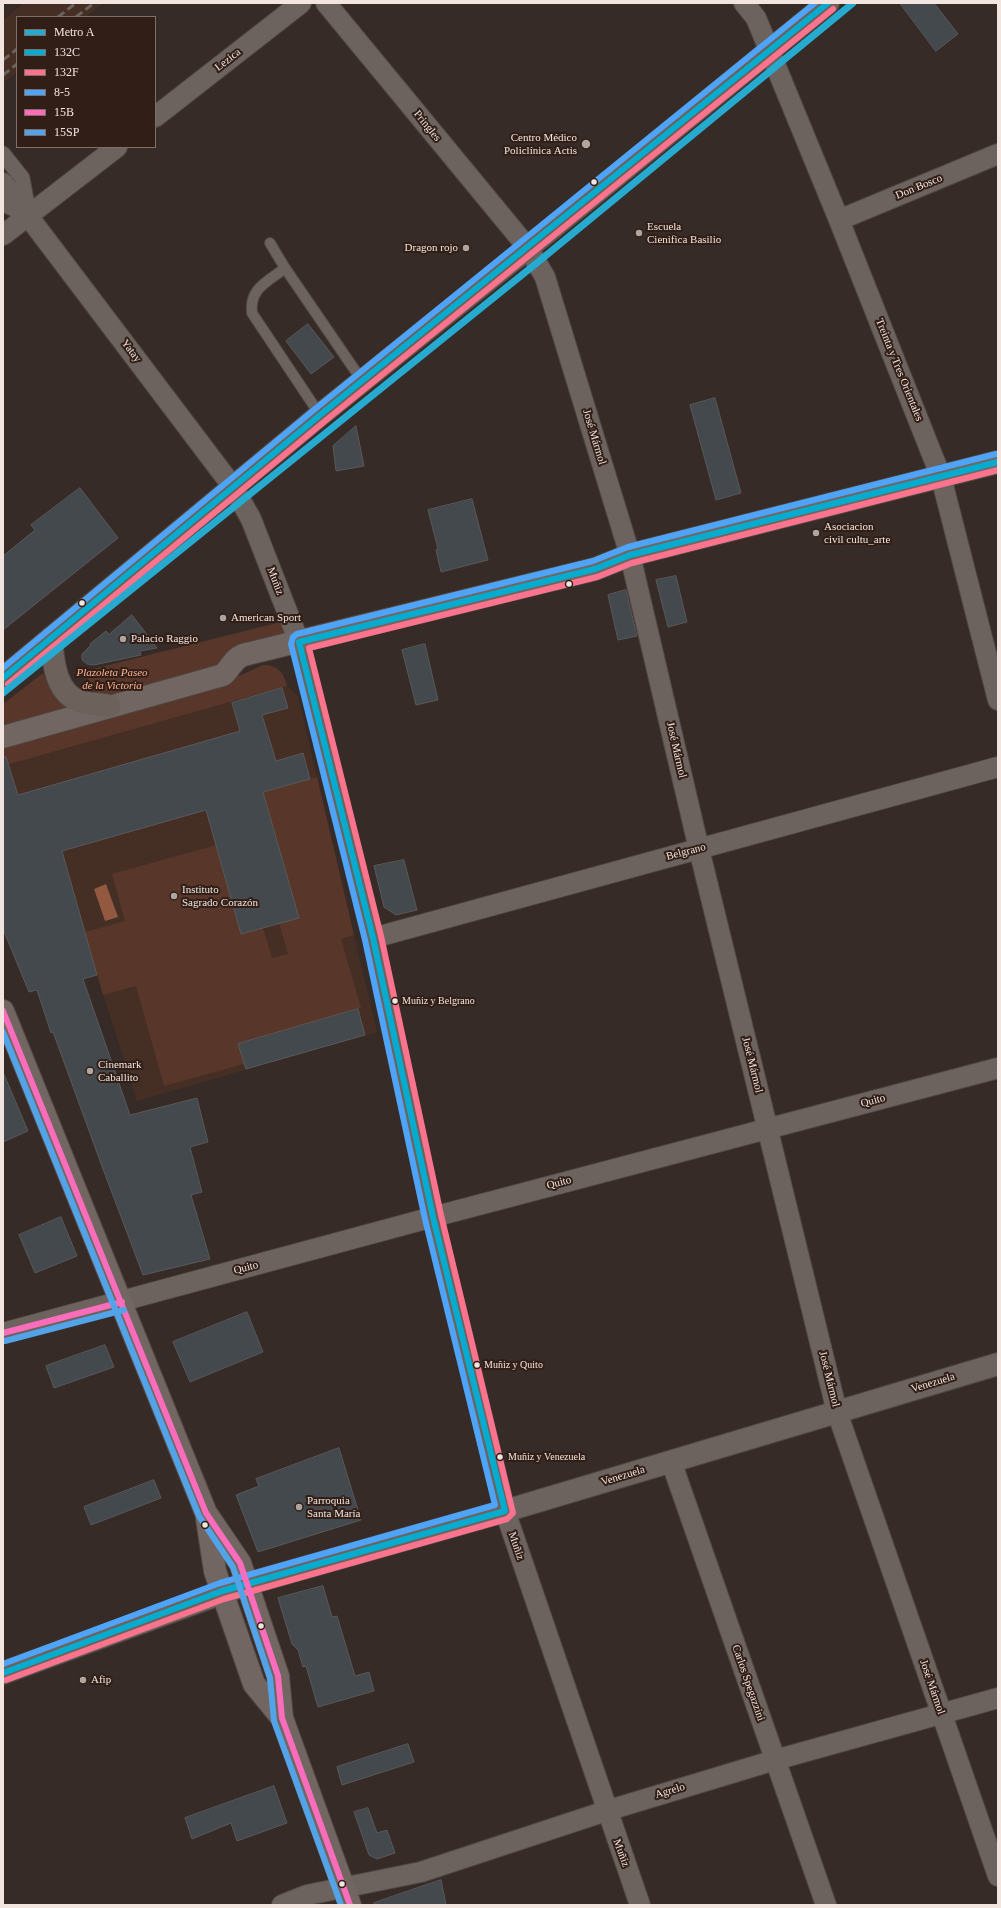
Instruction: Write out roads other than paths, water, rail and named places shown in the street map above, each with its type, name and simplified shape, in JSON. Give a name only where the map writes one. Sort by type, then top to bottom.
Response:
[{"type":"main road","points":[[3,678],[320,415],[528,248],[828,3]]},
{"type":"main road","points":[[3,738],[223,674],[238,658],[595,569],[630,555],[998,462]]},
{"type":"main road","points":[[51,638],[55,672],[64,688],[71,696],[81,702],[109,706]]},
{"type":"main road","points":[[3,1011],[122,1302],[206,1514],[215,1572],[254,1684],[282,1718]]},
{"type":"main road","points":[[206,1514],[240,1563],[278,1676],[282,1718],[347,1896]]},
{"type":"street","name":"Lezica","points":[[156,116],[301,3]]},
{"type":"street","name":"Pringles","points":[[326,3],[528,248]]},
{"type":"street","name":"Treinta y Tres Orientales","points":[[744,3],[756,18],[839,220],[941,477],[998,700]]},
{"type":"street","points":[[3,235],[116,148]]},
{"type":"street","name":"Yatay","points":[[3,154],[22,178],[29,216]]},
{"type":"street","name":"Don Bosco","points":[[839,220],[998,154]]},
{"type":"street","name":"Yatay","points":[[3,183],[233,487]]},
{"type":"street","name":"Yatay","points":[[3,204],[29,216]]},
{"type":"street","name":"José Mármol","points":[[528,248],[546,276],[630,555],[699,849],[837,1412],[998,1876]]},
{"type":"street","name":"Muñiz","points":[[233,487],[251,519],[299,642],[373,938],[433,1217],[505,1512],[606,1811],[640,1905]]},
{"type":"street","name":"Belgrano","points":[[373,938],[998,767]]},
{"type":"street","name":"Quito","points":[[3,1333],[767,1128],[998,1068]]},
{"type":"street","name":"Venezuela","points":[[3,1673],[246,1584],[505,1512],[998,1364]]},
{"type":"street","name":"Carlos Spegazzini","points":[[671,1461],[826,1905]]},
{"type":"street","name":"Agrelo","points":[[282,1905],[307,1895],[347,1896],[606,1811],[775,1760],[998,1698]]},
{"type":"lane","points":[[270,243],[285,268],[362,382]]},
{"type":"lane","points":[[285,268],[254,292],[251,302],[252,313],[320,415]]},
{"type":"railway","points":[[59,16],[76,3]]},
{"type":"railway","points":[[77,16],[94,3]]},
{"type":"railway","points":[[3,60],[16,50]]},
{"type":"railway","points":[[3,75],[16,65]]},
{"type":"metro line","name":"A","points":[[3,693],[538,262],[853,3]]},
{"type":"place","name":"Centro Médico Policlínica Actis","points":[[586,144]]},
{"type":"place","name":"Escuela Cienifica Basilio","points":[[639,233]]},
{"type":"place","name":"Dragon rojo","points":[[466,248]]},
{"type":"place","name":"Asociacion civil cultu_arte","points":[[816,533]]},
{"type":"place","name":"American Sport","points":[[223,618]]},
{"type":"place","name":"Palacio Raggio","points":[[123,639]]},
{"type":"place","name":"Instituto Sagrado Corazón","points":[[174,896]]},
{"type":"place","name":"Muñiz y Belgrano","points":[[395,1001]]},
{"type":"place","name":"Cinemark Caballito","points":[[90,1071]]},
{"type":"place","name":"Muñiz y Quito","points":[[477,1365]]},
{"type":"place","name":"Muñiz y Venezuela","points":[[500,1457]]},
{"type":"place","name":"Parroquia Santa María","points":[[299,1507]]},
{"type":"place","name":"Afip","points":[[83,1680]]},
{"type":"park label","name":"Plazoleta Paseo de la Victoria","points":[[112,679]]}]
